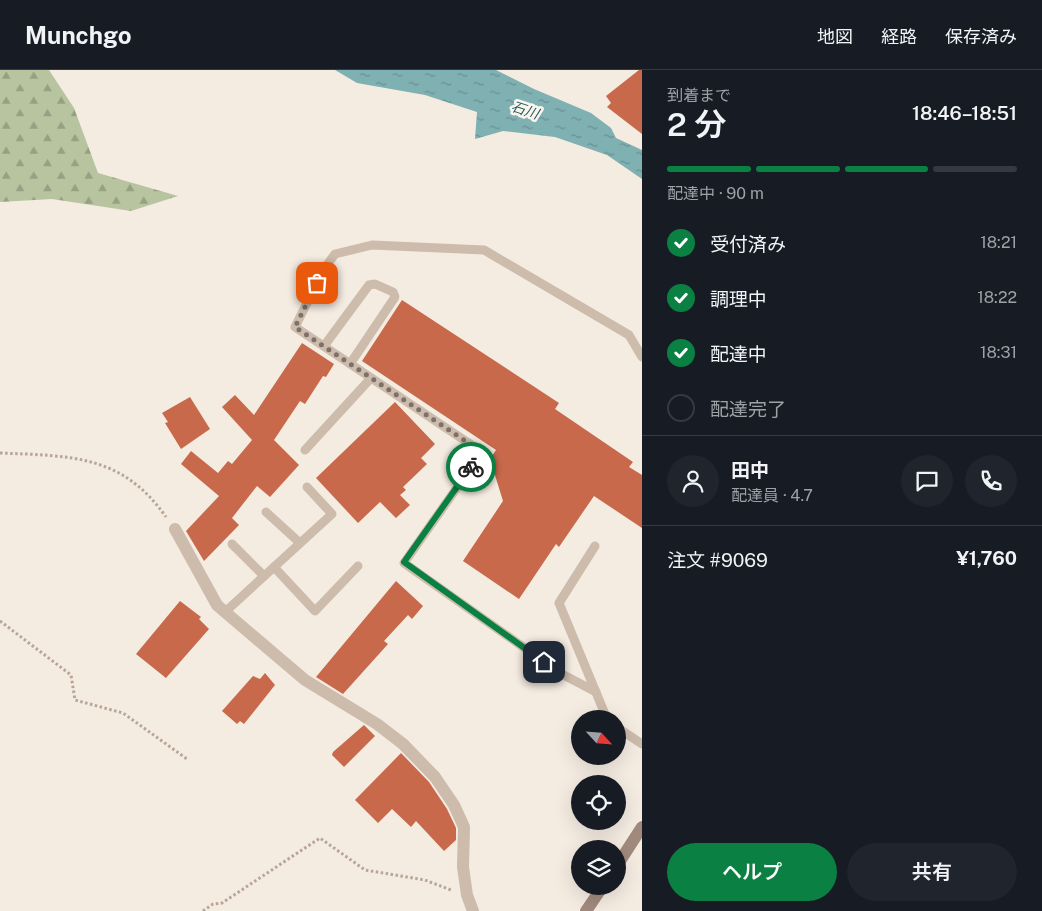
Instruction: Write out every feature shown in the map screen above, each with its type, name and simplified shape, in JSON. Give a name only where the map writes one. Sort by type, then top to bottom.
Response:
[{"type":"street","points":[[175,530],[218,605],[225,612],[306,680],[377,724],[397,739],[435,777],[454,805],[464,827],[463,867],[468,897],[473,911]]},
{"type":"street","points":[[626,852],[642,827]]},
{"type":"street","points":[[586,911],[597,895]]},
{"type":"lane","points":[[596,692],[560,673],[404,562],[482,452],[295,327],[324,269],[335,254],[372,245],[484,250],[628,335],[642,358]]},
{"type":"lane","points":[[324,346],[368,285],[375,284],[393,292],[395,297],[350,364]]},
{"type":"lane","points":[[304,450],[372,378]]},
{"type":"lane","points":[[225,612],[332,514],[307,487]]},
{"type":"lane","points":[[266,512],[300,543]]},
{"type":"lane","points":[[232,544],[264,576]]},
{"type":"lane","points":[[595,546],[559,603],[603,710]]},
{"type":"lane","points":[[274,567],[315,610],[358,566]]},
{"type":"lane","points":[[626,733],[642,744]]},
{"type":"path","points":[[0,453],[82,460],[109,466],[126,475],[159,506],[175,530]]},
{"type":"path","points":[[0,621],[71,675],[75,700],[123,713],[187,759]]},
{"type":"path","points":[[203,911],[213,904],[222,903],[320,838],[365,870],[425,880],[468,897]]},
{"type":"green space","points":[[0,70],[49,70],[74,108],[98,173],[178,196],[131,211],[52,199],[0,202]]},
{"type":"water","name":"石川","points":[[335,70],[496,70],[534,89],[591,113],[611,128],[616,138],[642,150],[642,179],[607,155],[555,137],[503,131],[475,139],[477,112],[425,95],[357,83]]},
{"type":"building","points":[[639,70],[642,70],[642,134],[607,107],[611,103],[606,96]]},
{"type":"building","points":[[402,300],[559,403],[555,409],[633,462],[629,467],[642,475],[642,528],[594,496],[559,547],[556,544],[519,599],[463,561],[503,501],[490,459],[496,450],[362,361]]},
{"type":"building","points":[[302,343],[334,364],[326,377],[323,376],[305,404],[300,401],[274,440],[299,465],[270,497],[257,486],[232,518],[239,525],[204,561],[186,531],[219,496],[181,464],[191,451],[218,473],[228,461],[232,464],[252,440],[222,407],[235,395],[254,415]]},
{"type":"building","points":[[190,397],[210,429],[181,449],[165,423],[168,422],[162,413]]},
{"type":"building","points":[[395,402],[435,444],[421,458],[427,464],[403,487],[406,490],[400,495],[410,505],[396,518],[380,502],[358,523],[316,478]]},
{"type":"building","points":[[396,581],[423,606],[412,619],[408,615],[384,641],[388,644],[343,694],[316,677]]},
{"type":"building","points":[[180,601],[201,617],[199,619],[209,629],[166,678],[136,654]]},
{"type":"building","points":[[265,673],[275,685],[244,724],[240,721],[237,724],[222,711],[253,676],[260,679]]},
{"type":"building","points":[[364,725],[375,736],[344,767],[332,755],[333,752]]},
{"type":"building","points":[[401,753],[429,782],[447,809],[456,828],[456,840],[444,851],[416,821],[411,827],[392,809],[378,823],[355,800]]},
{"type":"way so far","points":[[317,283],[295,327],[482,452],[471,467]]},
{"type":"route","points":[[471,467],[404,562],[544,662]]}]
